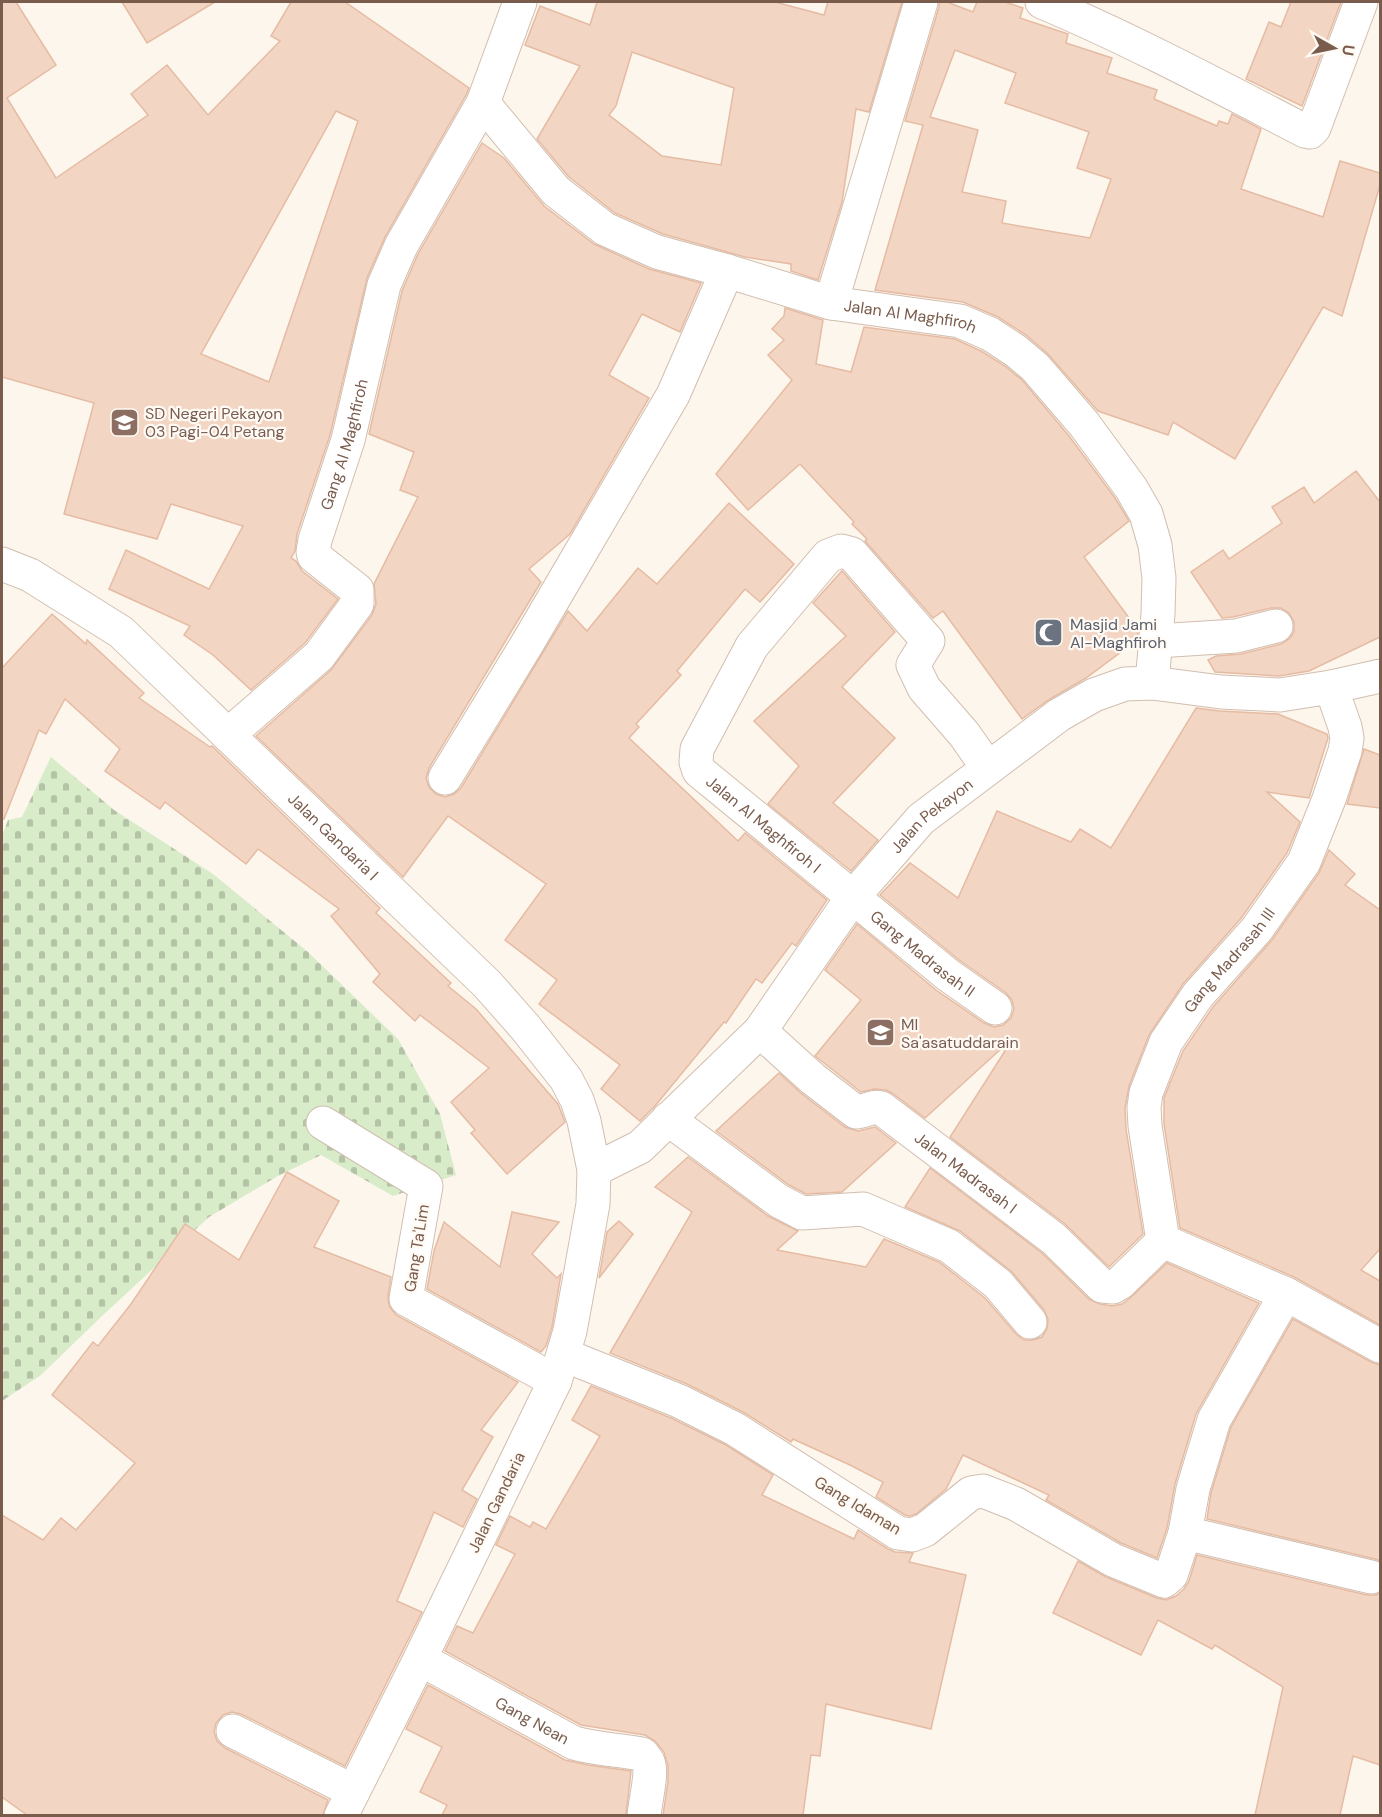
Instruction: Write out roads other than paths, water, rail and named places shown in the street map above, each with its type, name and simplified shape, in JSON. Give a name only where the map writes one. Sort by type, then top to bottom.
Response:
[{"type":"street","points":[[483,103],[520,2]]},
{"type":"street","points":[[831,303],[921,2]]},
{"type":"street","points":[[1042,2],[1087,21],[1310,132],[1314,128],[1361,2]]},
{"type":"street","name":"Jalan Al Maghfiroh","points":[[483,103],[556,191],[605,229],[657,252],[831,303],[960,321],[990,334],[1035,367],[1084,424],[1131,488],[1146,514],[1155,545],[1159,578],[1152,683]]},
{"type":"street","name":"Gang Al Maghfiroh","points":[[228,735],[319,656],[357,604],[357,590],[314,556],[315,540],[348,440],[384,285],[401,246],[483,103]]},
{"type":"street","points":[[445,778],[527,644],[673,394],[727,271]]},
{"type":"street","name":"Jalan Al Maghfiroh I","points":[[852,898],[699,771],[696,762],[697,749],[752,646],[828,556],[841,551],[852,554],[928,640],[913,665],[924,688],[964,734],[988,768]]},
{"type":"street","name":"Jalan Gandaria I","points":[[2,564],[30,575],[121,632],[487,984],[566,1079],[577,1100],[584,1121],[594,1170]]},
{"type":"street","points":[[1156,641],[1236,636],[1276,626]]},
{"type":"street","name":"Jalan Pekayon","points":[[594,1170],[640,1147],[760,1031],[852,898],[921,819],[1059,715],[1094,695],[1125,684],[1152,683],[1251,695],[1280,695],[1380,676]]},
{"type":"street","name":"Gang Madrasah III","points":[[1163,1241],[1145,1126],[1146,1093],[1166,1042],[1198,995],[1257,929],[1304,862],[1329,799],[1347,738],[1330,687]]},
{"type":"street","name":"Gang Madrasah II","points":[[852,898],[948,975],[995,1008]]},
{"type":"street","name":"Jalan Madrasah I","points":[[760,1031],[813,1080],[856,1112],[874,1107],[881,1108],[1054,1239],[1097,1284],[1113,1287],[1120,1283],[1163,1241]]},
{"type":"street","points":[[668,1119],[779,1201],[802,1213],[863,1209],[949,1246],[998,1284],[1029,1322]]},
{"type":"street","name":"Gang Ta'Lim","points":[[323,1123],[426,1186],[406,1299],[560,1368]]},
{"type":"street","name":"Jalan Gandaria","points":[[347,1803],[420,1659],[560,1368],[570,1330],[591,1215],[594,1170]]},
{"type":"street","points":[[1163,1241],[1286,1294],[1380,1346]]},
{"type":"street","points":[[1286,1294],[1214,1420],[1193,1489],[1185,1533],[1371,1577]]},
{"type":"street","name":"Gang Idaman","points":[[560,1368],[679,1401],[735,1429],[898,1533],[912,1535],[925,1530],[971,1493],[983,1491],[1016,1504],[1113,1560],[1164,1581],[1170,1575],[1185,1533]]},
{"type":"street","name":"Gang Nean","points":[[420,1659],[574,1743],[594,1749],[615,1749],[642,1754],[648,1762],[651,1774],[644,1815]]},
{"type":"street","points":[[233,1731],[347,1803]]},
{"type":"place","name":"SD Negeri Pekayon 03 Pagi-04 Petang","points":[[124,422]]},
{"type":"place","name":"Masjid Jami Al-Maghfiroh","points":[[1049,633]]},
{"type":"place","name":"MI Sa'asatuddarain","points":[[880,1033]]}]
